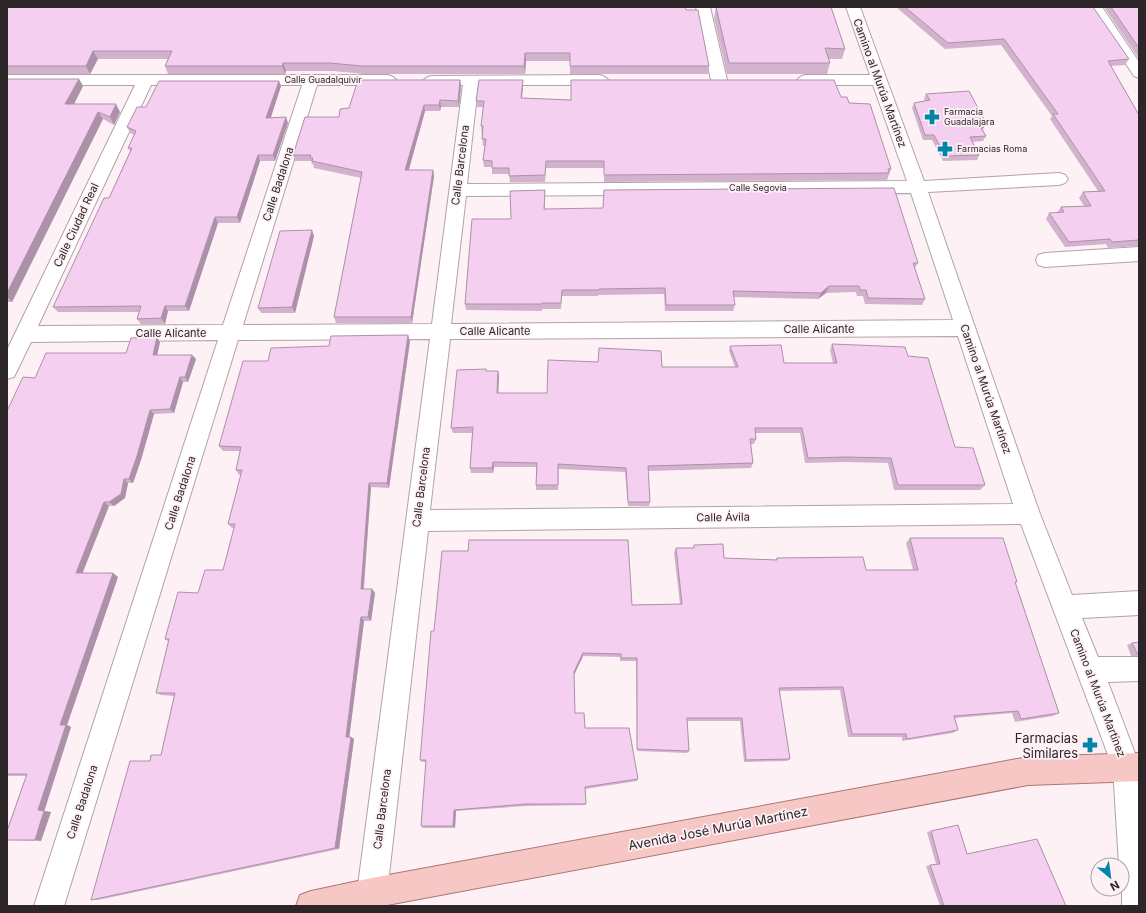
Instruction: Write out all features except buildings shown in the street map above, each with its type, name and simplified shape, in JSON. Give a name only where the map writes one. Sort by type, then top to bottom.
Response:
[{"type":"main road","name":"Avenida José Murúa Martínez","points":[[311,906],[372,893],[1028,771],[1133,767]]},
{"type":"street","points":[[703,7],[726,80],[703,80]]},
{"type":"street","name":"Camino al Murúa Martínez","points":[[853,7],[918,187],[1028,514],[1090,670],[1133,767],[1137,906]]},
{"type":"street","points":[[1096,7],[1139,73]]},
{"type":"street","name":"Calle Guadalquivir","points":[[7,80],[399,81]]},
{"type":"street","name":"Calle Ciudad Real","points":[[7,371],[145,80]]},
{"type":"street","name":"Calle Badalona","points":[[49,906],[311,80]]},
{"type":"street","points":[[415,81],[618,80]]},
{"type":"street","points":[[788,80],[880,80]]},
{"type":"street","name":"Calle Barcelona","points":[[372,893],[471,81]]},
{"type":"street","name":"Calle Segovia","points":[[457,190],[918,187],[1059,179]]},
{"type":"street","points":[[1045,260],[1139,254]]},
{"type":"street","name":"Calle Alicante","points":[[24,334],[965,328]]},
{"type":"street","name":"Calle Ávila","points":[[417,521],[1028,514]]},
{"type":"street","points":[[1066,607],[1139,603]]},
{"type":"street","points":[[1090,670],[1137,669]]},
{"type":"place","name":"Farmacia Guadalajara","points":[[932,117]]},
{"type":"place","name":"Farmacias Roma","points":[[945,149]]},
{"type":"place","name":"Farmacias Similares","points":[[1090,745]]}]
